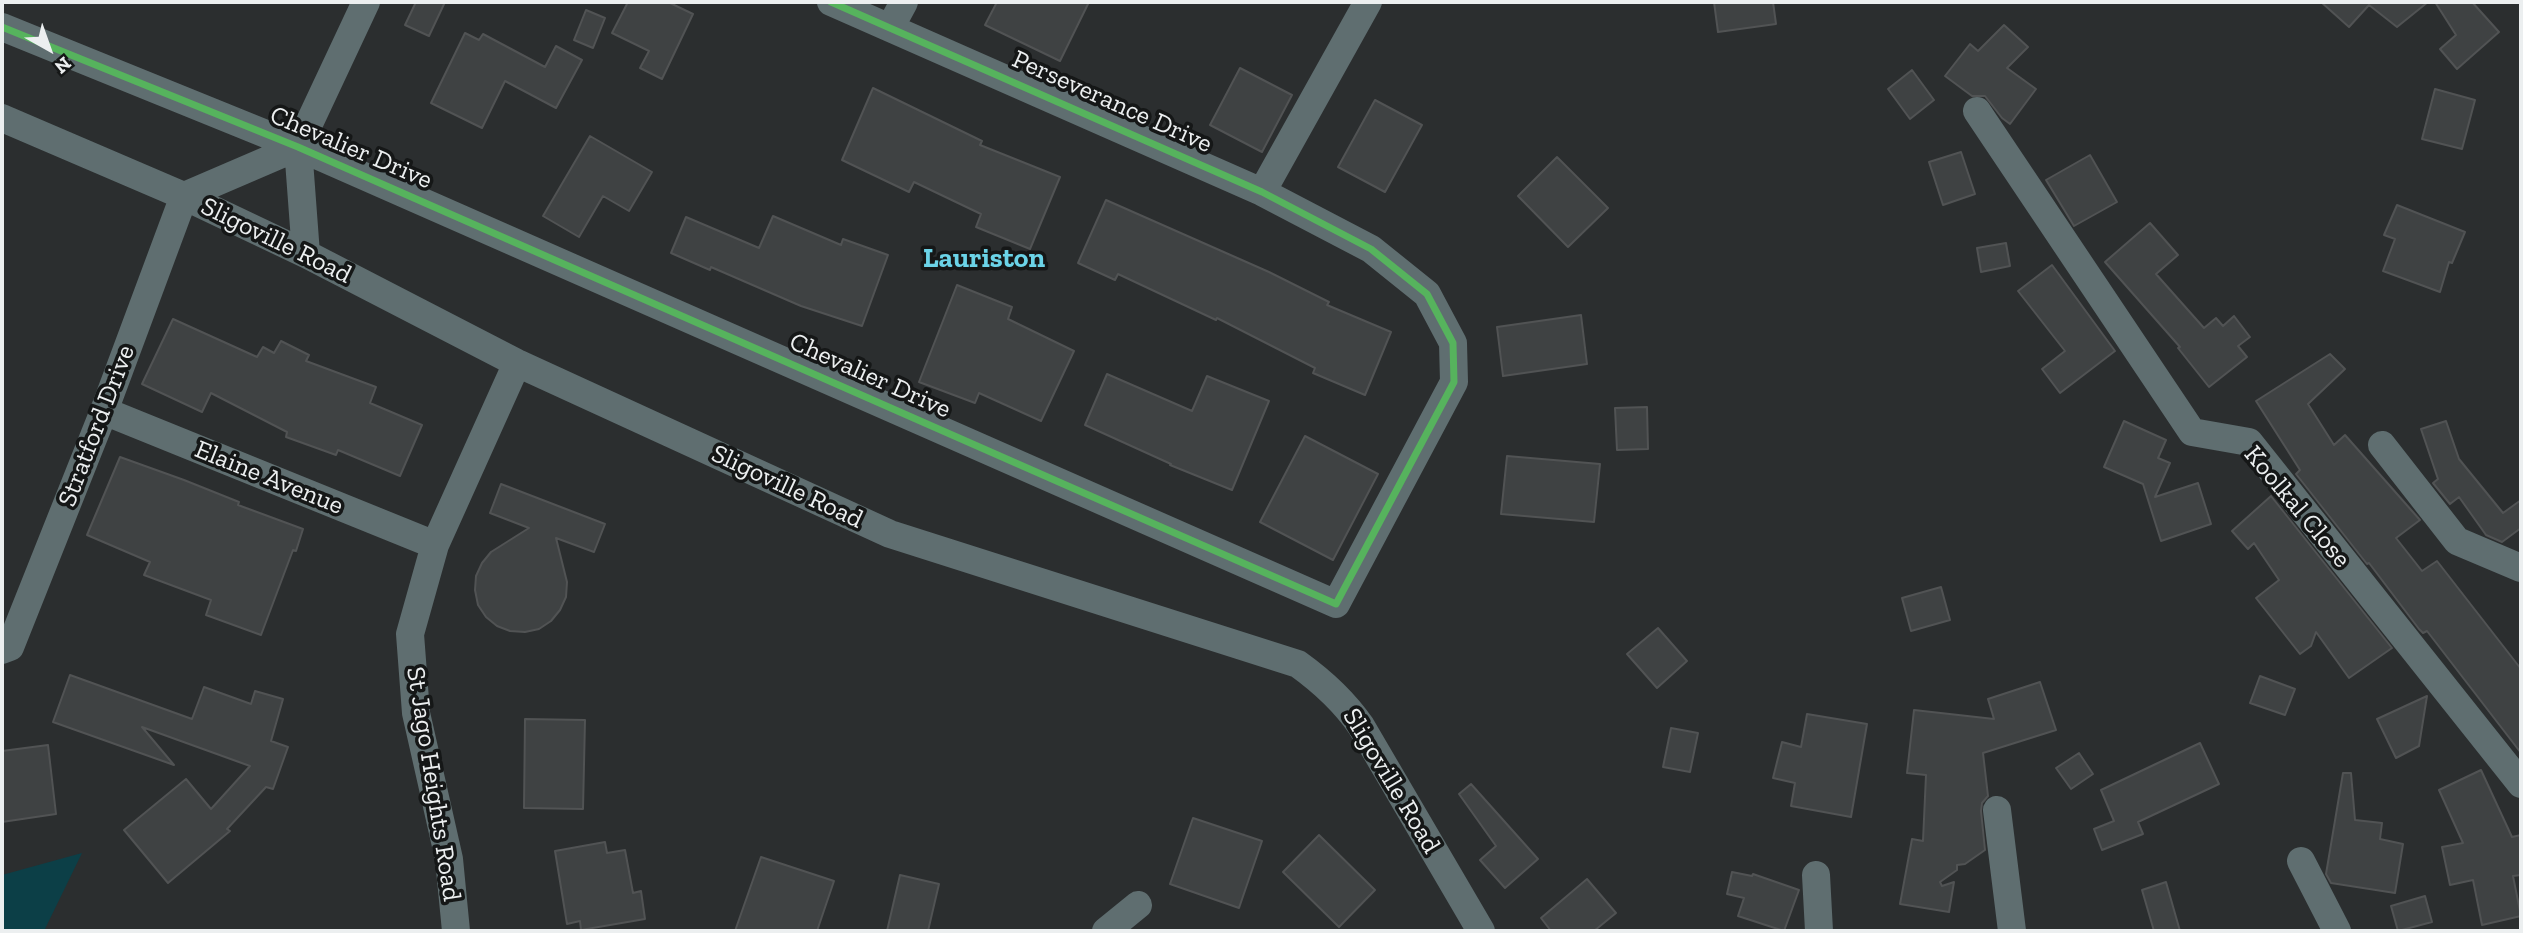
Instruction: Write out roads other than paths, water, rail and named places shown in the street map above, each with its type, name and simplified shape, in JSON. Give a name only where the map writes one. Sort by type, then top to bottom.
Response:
[{"type":"street","points":[[306,254],[298,147],[366,2]]},
{"type":"street","name":"Perseverance Drive","points":[[831,2],[1262,192],[1371,249]]},
{"type":"street","points":[[890,28],[904,2]]},
{"type":"street","points":[[1262,192],[1368,2]]},
{"type":"street","name":"Chevalier Drive","points":[[2,27],[298,147],[1336,604],[1454,382],[1454,343],[1427,295],[1371,249]]},
{"type":"street","name":"Koolkal Close","points":[[1977,111],[2192,432],[2249,442],[2521,784]]},
{"type":"street","name":"Sligoville Road","points":[[2,118],[184,196],[306,254],[517,363],[890,534],[1298,663],[1326,684],[1361,726],[1481,931]]},
{"type":"street","points":[[184,196],[298,147]]},
{"type":"street","name":"Stratford Drive","points":[[2,650],[10,647],[104,411],[184,196]]},
{"type":"street","name":"St Jago Heights Road","points":[[456,931],[449,859],[416,713],[410,634],[435,545],[517,363]]},
{"type":"street","name":"Elaine Avenue","points":[[104,411],[435,545]]},
{"type":"street","points":[[2382,446],[2457,541],[2521,568]]},
{"type":"street","points":[[1997,810],[2012,931]]},
{"type":"street","points":[[2301,862],[2337,931]]},
{"type":"street","points":[[1816,875],[1819,931]]},
{"type":"street","points":[[1106,931],[1138,905]]},
{"type":"district","name":"Lauriston","points":[[984,259]]}]
